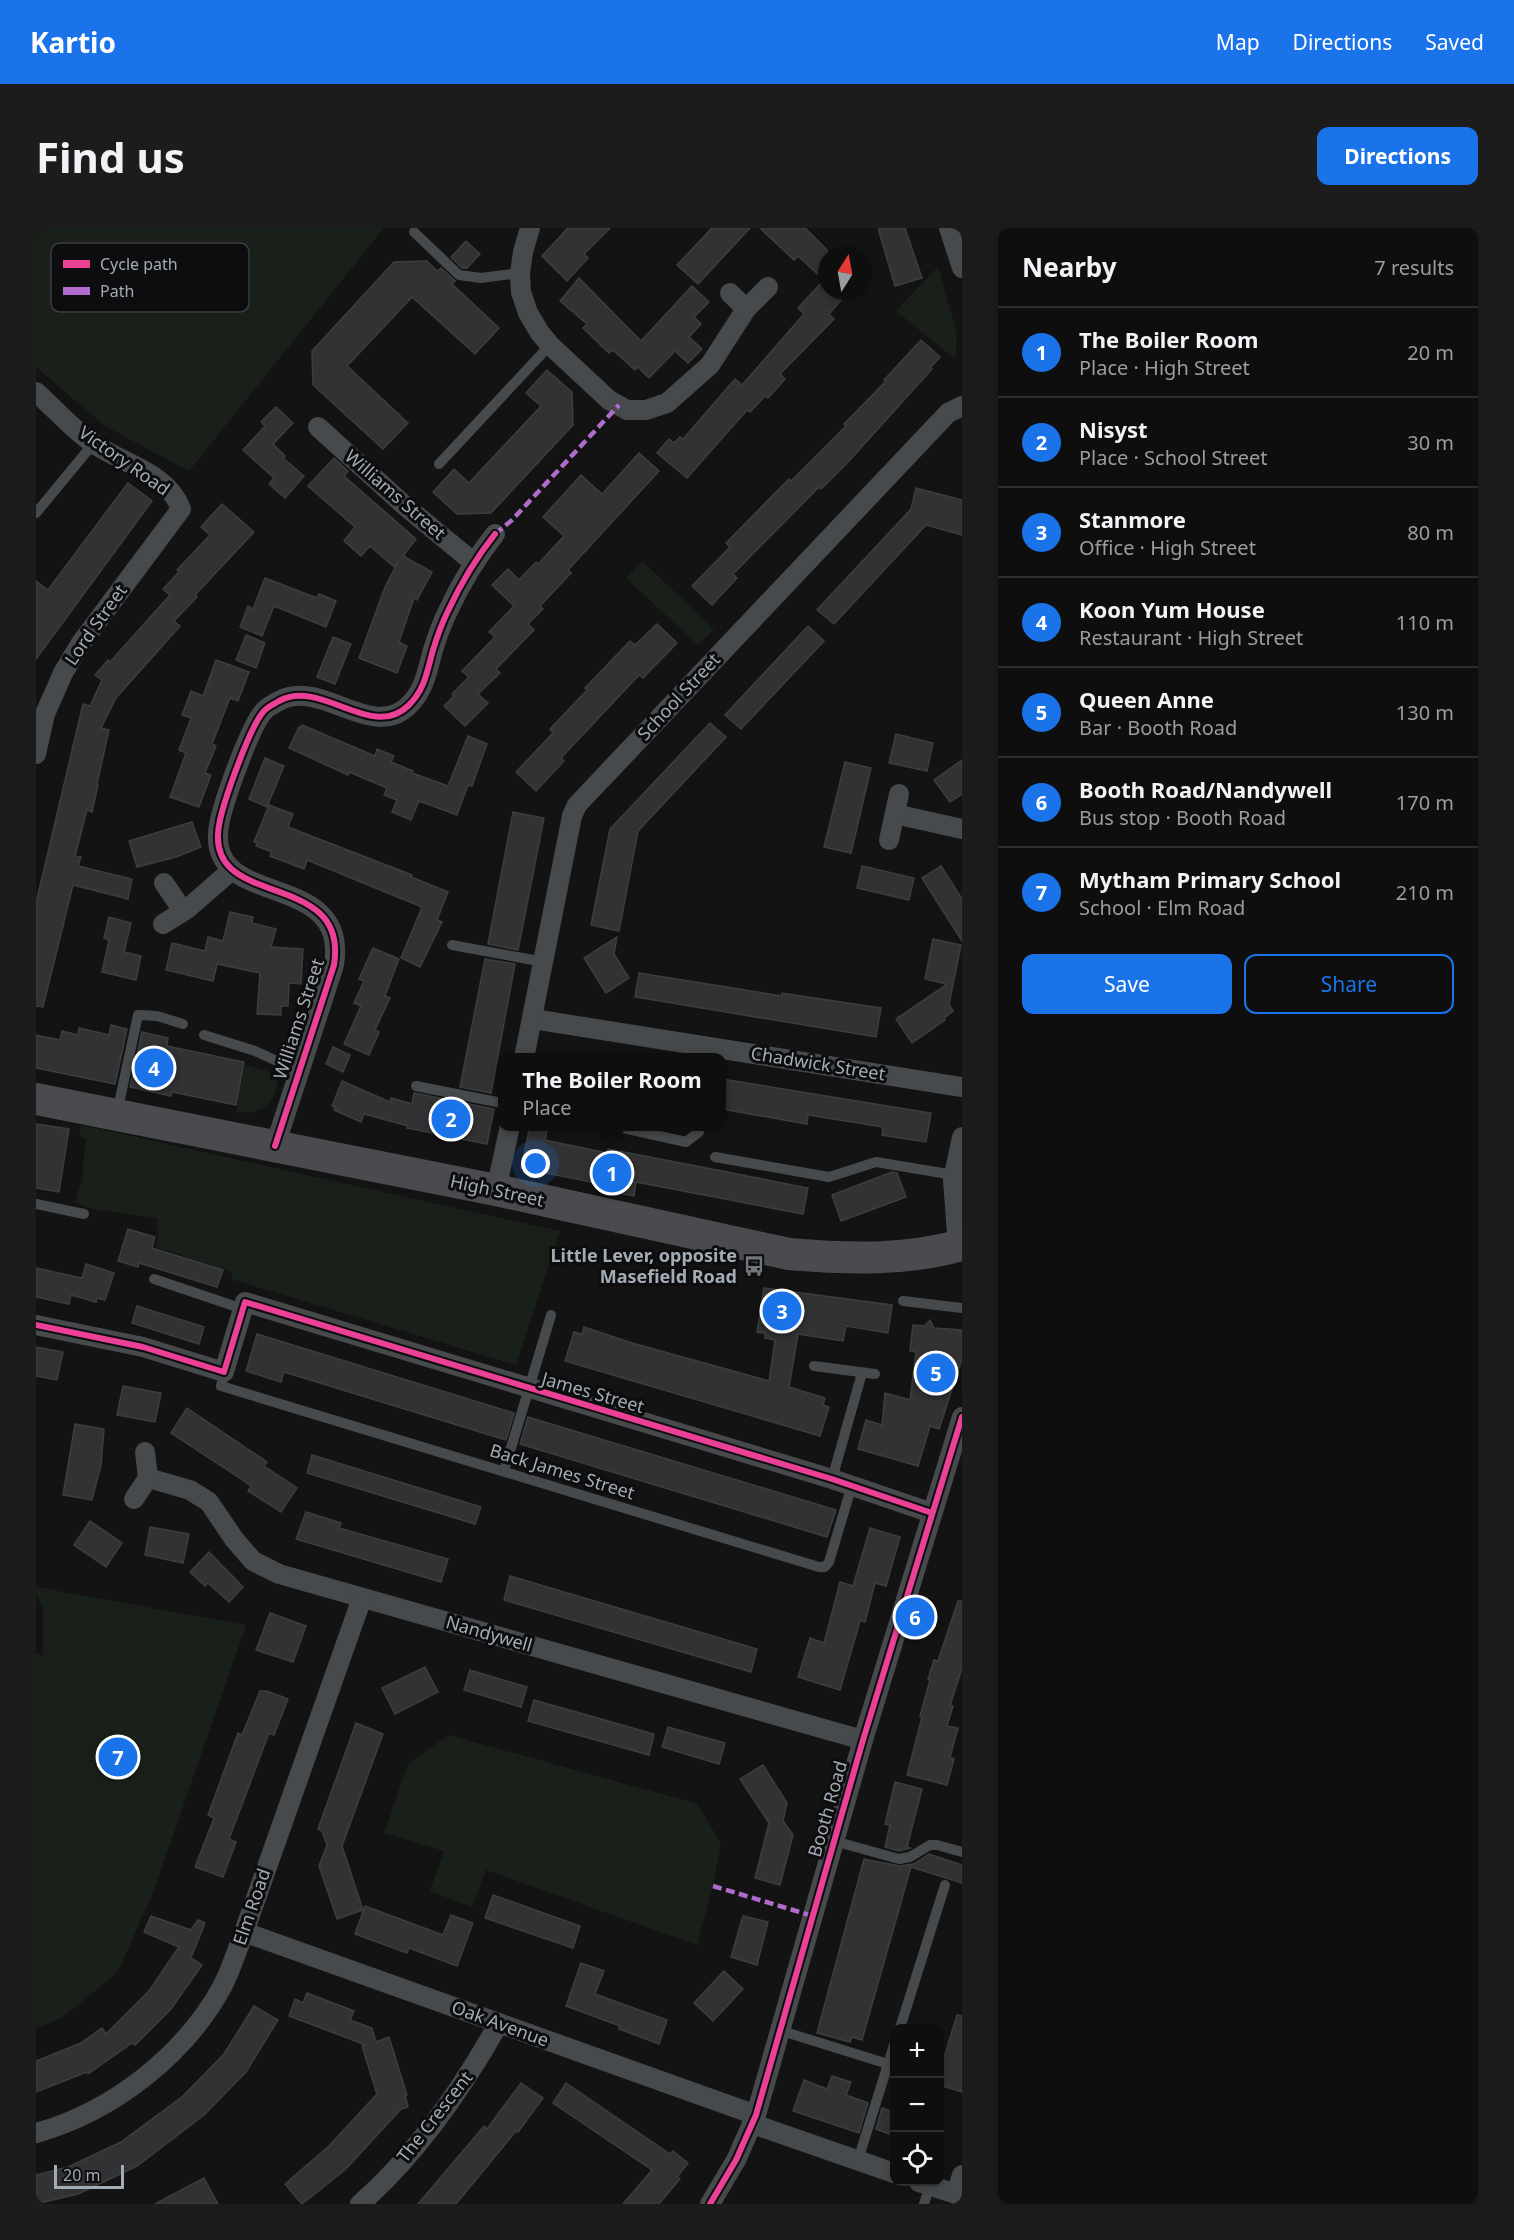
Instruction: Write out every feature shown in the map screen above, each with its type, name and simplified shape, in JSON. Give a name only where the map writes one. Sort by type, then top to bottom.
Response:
[{"type":"main road","name":"High Street","points":[[36,1099],[496,1190],[789,1254],[838,1258],[891,1257],[960,1246]]},
{"type":"street","points":[[530,228],[520,273],[521,292],[528,313],[550,345],[609,400],[627,410],[645,410],[668,403],[710,365],[746,309],[768,287]]},
{"type":"street","points":[[950,228],[962,268]]},
{"type":"street","points":[[730,293],[746,309]]},
{"type":"street","name":"Victory Road","points":[[36,392],[93,444],[156,478],[173,494],[181,509]]},
{"type":"street","name":"School Street","points":[[525,1053],[572,816],[577,805],[948,413],[962,405]]},
{"type":"street","name":"Williams Street","points":[[318,427],[404,505],[473,562]]},
{"type":"street","name":"Lord Street","points":[[36,754],[45,714],[75,653],[181,509]]},
{"type":"street","points":[[163,924],[183,911],[232,870],[221,852],[218,828],[253,728],[264,710],[286,698],[304,695],[325,700],[363,715],[389,717],[406,708],[422,690],[447,612],[473,562],[495,534]]},
{"type":"street","points":[[889,840],[899,794]]},
{"type":"street","points":[[895,814],[962,829]]},
{"type":"street","name":"Williams Street","points":[[232,870],[249,881],[312,906],[323,915],[335,937],[334,964],[275,1146]]},
{"type":"street","points":[[164,883],[183,911]]},
{"type":"street","name":"Chadwick Street","points":[[533,1019],[962,1087]]},
{"type":"street","points":[[496,1190],[509,1131]]},
{"type":"street","points":[[960,1246],[954,1175],[962,1137]]},
{"type":"street","points":[[36,1325],[143,1347],[224,1372],[244,1305]]},
{"type":"street","name":"James Street","points":[[244,1305],[852,1485],[933,1513]]},
{"type":"street","name":"Booth Road","points":[[710,2204],[721,2187],[754,2120],[782,2031],[862,1740],[933,1513],[957,1449],[962,1417]]},
{"type":"street","points":[[134,1499],[148,1478],[144,1452]]},
{"type":"street","name":"Nandywell","points":[[148,1478],[190,1490],[209,1502],[234,1539],[253,1561],[279,1574],[862,1740]]},
{"type":"street","name":"Elm Road","points":[[36,2133],[79,2118],[109,2102],[139,2081],[166,2058],[190,2032],[222,1986],[244,1932],[362,1598]]},
{"type":"street","name":"Oak Avenue","points":[[244,1932],[499,2023],[890,2172]]},
{"type":"street","name":"The Crescent","points":[[360,2204],[438,2118],[471,2073],[499,2023]]},
{"type":"street","points":[[924,2190],[959,2195],[962,2175]]},
{"type":"lane","points":[[414,232],[459,275],[481,278],[520,273]]},
{"type":"lane","points":[[439,464],[550,345]]},
{"type":"lane","points":[[36,513],[93,444]]},
{"type":"lane","points":[[452,945],[544,962]]},
{"type":"lane","points":[[117,1114],[138,1015],[157,1016],[183,1024]]},
{"type":"lane","points":[[204,1035],[255,1052],[298,1071]]},
{"type":"lane","points":[[416,1086],[498,1102]]},
{"type":"lane","points":[[636,1131],[686,1142],[699,1132]]},
{"type":"lane","points":[[716,1157],[829,1177],[876,1162],[954,1175]]},
{"type":"lane","points":[[36,1204],[84,1214]]},
{"type":"lane","points":[[153,1279],[244,1305]]},
{"type":"lane","points":[[903,1301],[962,1308]]},
{"type":"lane","points":[[504,1471],[551,1316]]},
{"type":"lane","points":[[813,1366],[875,1374]]},
{"type":"lane","name":"Back James Street","points":[[224,1372],[221,1386],[819,1567],[825,1567],[829,1563],[852,1485]]},
{"type":"lane","points":[[832,1479],[862,1373]]},
{"type":"lane","points":[[834,1841],[899,1859],[910,1857],[930,1845],[962,1852]]},
{"type":"lane","points":[[901,2024],[945,1885]]},
{"type":"lane","points":[[782,2031],[888,2064]]},
{"type":"lane","points":[[858,2160],[890,2058]]},
{"type":"shaded area","points":[[36,228],[384,228],[189,471],[105,426],[36,367]]},
{"type":"shaded area","points":[[938,267],[957,334],[955,359],[896,311]]},
{"type":"shaded area","points":[[642,561],[714,629],[698,645],[626,578]]},
{"type":"shaded area","points":[[245,1065],[267,1071],[277,1080],[274,1096],[270,1102],[259,1110],[244,1113],[236,1112]]},
{"type":"shaded area","points":[[81,1125],[560,1231],[516,1365],[231,1279],[232,1272],[156,1247],[157,1218],[92,1209],[75,1202],[82,1178],[86,1140],[79,1135]]},
{"type":"shaded area","points":[[36,1587],[246,1625],[154,1890],[118,1972],[60,2019],[36,2028],[36,1654],[43,1655],[43,1609],[36,1593]]},
{"type":"shaded area","points":[[449,1735],[698,1804],[721,1844],[713,1886],[697,1945],[486,1870],[472,1907],[430,1891],[444,1851],[384,1833],[408,1764]]},
{"type":"building","points":[[568,228],[610,228],[584,254],[588,258],[567,281],[542,256]]},
{"type":"building","points":[[712,228],[750,228],[698,284],[677,265]]},
{"type":"building","points":[[760,228],[805,228],[823,246],[818,246],[818,274],[798,256],[794,260]]},
{"type":"building","points":[[878,228],[905,228],[922,278],[895,286]]},
{"type":"building","points":[[466,241],[480,254],[467,268],[462,268],[451,257]]},
{"type":"building","points":[[427,261],[437,271],[441,268],[455,281],[452,284],[499,328],[475,354],[412,297],[347,366],[408,423],[383,449],[313,385],[312,351],[394,262]]},
{"type":"building","points":[[579,278],[641,341],[692,286],[709,302],[694,317],[701,324],[689,337],[702,349],[688,363],[675,351],[649,378],[638,367],[635,370],[613,350],[609,353],[583,328],[587,324],[560,301]]},
{"type":"building","points":[[818,286],[818,300],[841,300],[829,314],[834,319],[780,374],[785,379],[768,398],[765,396],[750,412],[747,410],[687,478],[657,453],[669,439],[674,443],[680,437],[683,439],[735,379],[742,385],[804,314],[798,308]]},
{"type":"building","points":[[921,340],[940,357],[931,367],[932,369],[850,460],[821,489],[819,487],[733,574],[737,578],[712,605],[692,586],[730,547],[726,543],[789,479],[791,481],[846,426],[844,424],[886,381],[884,380]]},
{"type":"building","points":[[547,370],[572,392],[573,425],[491,513],[457,514],[433,492],[454,469],[469,483],[541,406],[526,393]]},
{"type":"building","points":[[276,407],[293,423],[273,444],[285,456],[283,458],[304,476],[285,498],[269,484],[274,478],[243,450],[265,426],[261,422]]},
{"type":"building","points":[[639,453],[659,471],[568,570],[571,573],[540,606],[543,609],[528,624],[534,630],[496,669],[500,673],[478,694],[488,703],[465,726],[444,706],[469,677],[462,671],[495,637],[489,632],[514,606],[492,585],[508,569],[519,580],[536,562],[538,564],[564,536],[543,517],[581,475],[602,494]]},
{"type":"building","points":[[334,458],[348,471],[344,476],[416,539],[403,556],[432,572],[417,600],[414,598],[399,642],[407,646],[397,673],[359,658],[385,587],[399,560],[394,567],[370,546],[361,556],[344,541],[355,527],[308,486]]},
{"type":"building","points":[[128,483],[152,501],[36,659],[36,581],[48,590]]},
{"type":"building","points":[[916,488],[962,500],[962,535],[926,525],[834,624],[817,610],[911,509]]},
{"type":"building","points":[[222,504],[254,532],[174,621],[180,626],[116,698],[101,728],[109,730],[98,785],[92,812],[87,810],[75,856],[81,857],[78,866],[132,879],[128,899],[73,885],[43,1007],[36,1006],[36,903],[83,704],[90,706],[102,680],[95,675],[108,660],[110,662],[170,595],[163,589],[179,572],[177,570],[210,535],[201,527]]},
{"type":"building","points":[[265,578],[317,598],[319,594],[336,601],[326,627],[274,606],[262,636],[240,627],[248,606],[253,609]]},
{"type":"building","points":[[657,624],[677,643],[643,678],[639,675],[561,758],[564,761],[536,791],[516,772],[553,733],[550,729],[587,690],[585,688],[630,641],[635,645]]},
{"type":"building","points":[[808,626],[824,641],[741,729],[725,715]]},
{"type":"building","points":[[246,635],[265,643],[256,668],[236,660]]},
{"type":"building","points":[[333,637],[351,644],[335,684],[317,677]]},
{"type":"building","points":[[216,660],[249,672],[238,701],[230,698],[212,744],[216,746],[205,773],[211,775],[199,807],[170,797],[186,753],[179,750],[191,718],[182,715],[191,691],[203,696]]},
{"type":"building","points":[[710,723],[726,737],[638,831],[619,931],[591,925],[610,829]]},
{"type":"building","points":[[302,725],[375,756],[377,749],[394,756],[391,762],[413,771],[412,773],[448,786],[468,736],[487,744],[472,786],[468,785],[457,815],[419,801],[411,820],[392,812],[397,800],[384,795],[387,788],[349,772],[348,775],[289,748]]},
{"type":"building","points":[[896,734],[933,743],[927,771],[889,763]]},
{"type":"building","points":[[265,758],[284,766],[267,807],[249,799]]},
{"type":"building","points":[[962,760],[962,794],[950,802],[934,780]]},
{"type":"building","points":[[845,762],[871,768],[851,853],[824,847]]},
{"type":"building","points":[[269,805],[293,814],[288,827],[412,875],[411,877],[448,892],[437,920],[442,922],[420,967],[401,958],[422,907],[307,860],[304,869],[270,856],[272,852],[256,846],[258,843],[254,842]]},
{"type":"building","points":[[513,812],[544,818],[518,950],[488,944]]},
{"type":"building","points":[[192,822],[201,847],[176,857],[137,867],[129,841]]},
{"type":"building","points":[[862,866],[914,878],[909,900],[857,888]]},
{"type":"building","points":[[941,866],[962,899],[962,941],[922,878]]},
{"type":"building","points":[[230,912],[253,917],[252,923],[276,929],[271,947],[303,949],[301,984],[289,983],[288,1006],[281,1006],[281,1015],[257,1014],[260,973],[217,964],[213,981],[166,970],[172,943],[205,951],[208,937],[223,941]]},
{"type":"building","points":[[109,917],[131,923],[124,952],[141,956],[136,980],[102,972],[109,940],[104,938]]},
{"type":"building","points":[[617,937],[614,954],[629,978],[606,993],[584,958]]},
{"type":"building","points":[[933,939],[961,945],[949,1004],[953,1011],[944,1018],[945,1020],[912,1043],[896,1019],[947,984],[925,979]]},
{"type":"building","points":[[373,948],[399,959],[385,996],[390,998],[375,1030],[379,1032],[369,1055],[344,1044],[361,1006],[354,1003],[364,981],[359,979]]},
{"type":"building","points":[[485,959],[515,964],[491,1093],[460,1087]]},
{"type":"building","points":[[639,973],[782,996],[782,993],[881,1008],[876,1037],[635,997]]},
{"type":"building","points":[[111,1025],[127,1029],[115,1084],[36,1068],[36,1035],[60,1040],[62,1031],[78,1035],[79,1028],[109,1035]]},
{"type":"building","points":[[142,1032],[168,1038],[167,1046],[244,1062],[236,1105],[172,1092],[171,1096],[130,1087]]},
{"type":"building","points":[[333,1047],[350,1055],[343,1072],[326,1064]]},
{"type":"building","points":[[726,1080],[931,1113],[926,1142],[882,1135],[883,1127],[808,1115],[807,1124],[726,1110]]},
{"type":"building","points":[[342,1081],[390,1102],[391,1098],[412,1104],[414,1093],[494,1109],[487,1144],[407,1128],[408,1126],[364,1114],[361,1122],[334,1110],[335,1107],[332,1106]]},
{"type":"building","points":[[36,1124],[69,1129],[59,1192],[36,1188]]},
{"type":"building","points":[[529,1131],[547,1131],[545,1140],[607,1153],[608,1149],[808,1188],[803,1214],[636,1182],[634,1196],[600,1190],[601,1184],[521,1168]]},
{"type":"building","points":[[892,1172],[897,1173],[906,1197],[841,1221],[832,1195]]},
{"type":"building","points":[[128,1229],[155,1237],[152,1248],[223,1270],[217,1287],[139,1263],[138,1267],[118,1261]]},
{"type":"building","points":[[86,1264],[114,1273],[105,1300],[97,1298],[96,1302],[71,1295],[69,1304],[36,1297],[36,1268],[82,1278]]},
{"type":"building","points":[[764,1288],[892,1305],[888,1333],[846,1326],[843,1341],[798,1334],[789,1387],[825,1398],[823,1405],[829,1407],[820,1436],[565,1361],[574,1332],[582,1334],[584,1327],[632,1343],[769,1381],[775,1340],[765,1338],[765,1333],[757,1332]]},
{"type":"building","points":[[137,1306],[204,1327],[199,1344],[132,1323]]},
{"type":"building","points":[[930,1320],[934,1328],[962,1330],[962,1359],[939,1429],[930,1426],[918,1466],[858,1449],[866,1420],[882,1425],[885,1393],[910,1400],[916,1352],[910,1351],[913,1325],[925,1326]]},
{"type":"building","points":[[257,1334],[514,1413],[506,1440],[284,1372],[281,1382],[246,1371]]},
{"type":"building","points":[[36,1347],[63,1352],[57,1380],[36,1376]]},
{"type":"building","points":[[123,1386],[161,1393],[155,1422],[117,1415]]},
{"type":"building","points":[[187,1408],[267,1462],[264,1466],[297,1488],[281,1512],[248,1491],[251,1486],[171,1433]]},
{"type":"building","points":[[528,1417],[836,1510],[827,1537],[520,1444]]},
{"type":"building","points":[[75,1424],[104,1429],[101,1465],[92,1500],[63,1495]]},
{"type":"building","points":[[312,1455],[481,1507],[475,1524],[307,1473]]},
{"type":"building","points":[[306,1512],[341,1523],[339,1528],[448,1559],[441,1582],[296,1539]]},
{"type":"building","points":[[90,1521],[122,1543],[106,1567],[74,1545]]},
{"type":"building","points":[[150,1527],[189,1534],[183,1563],[145,1555]]},
{"type":"building","points":[[870,1528],[900,1537],[886,1586],[875,1583],[865,1622],[860,1621],[840,1690],[798,1677],[810,1638],[824,1643],[840,1582],[853,1586]]},
{"type":"building","points":[[209,1552],[243,1587],[229,1602],[208,1583],[205,1586],[190,1572]]},
{"type":"building","points":[[510,1576],[757,1649],[751,1672],[504,1600]]},
{"type":"building","points":[[958,1601],[962,1601],[962,1668],[950,1706],[953,1706],[947,1726],[958,1728],[950,1757],[954,1759],[947,1785],[907,1775],[922,1717],[920,1716],[930,1680],[928,1679],[934,1660],[938,1661]]},
{"type":"building","points":[[270,1613],[306,1626],[293,1662],[256,1650]]},
{"type":"building","points":[[425,1667],[438,1692],[395,1714],[382,1688]]},
{"type":"building","points":[[470,1670],[527,1687],[521,1707],[464,1690]]},
{"type":"building","points":[[260,1691],[267,1691],[288,1699],[274,1735],[269,1733],[229,1839],[236,1842],[223,1877],[195,1867],[214,1818],[208,1815],[238,1733],[242,1735]]},
{"type":"building","points":[[534,1700],[654,1734],[649,1755],[528,1721]]},
{"type":"building","points":[[356,1723],[383,1734],[342,1846],[363,1910],[337,1919],[319,1866],[327,1845],[322,1831],[318,1829]]},
{"type":"building","points":[[668,1727],[725,1743],[719,1764],[662,1747]]},
{"type":"building","points":[[763,1765],[787,1803],[783,1821],[793,1835],[780,1885],[755,1878],[769,1823],[740,1779]]},
{"type":"building","points":[[895,1782],[922,1789],[907,1847],[910,1848],[899,1851],[885,1847],[890,1825],[885,1824]]},
{"type":"building","points":[[929,1854],[962,1865],[962,1883],[911,1867],[862,2040],[852,2037],[850,2042],[817,2033],[864,1859],[900,1866],[914,1864]]},
{"type":"building","points":[[493,1895],[580,1926],[573,1948],[485,1918]]},
{"type":"building","points":[[365,1906],[443,1935],[451,1915],[473,1923],[457,1966],[409,1948],[407,1953],[355,1934]]},
{"type":"building","points":[[151,1916],[191,1930],[198,1920],[205,1923],[191,1958],[202,1965],[171,2009],[135,2045],[132,2043],[88,2074],[87,2072],[36,2092],[36,2061],[81,2043],[102,2028],[106,2034],[149,1991],[179,1947],[144,1932]]},
{"type":"building","points":[[743,1916],[768,1922],[757,1965],[731,1957]]},
{"type":"building","points":[[581,1963],[604,1971],[595,1994],[667,2020],[659,2044],[619,2029],[620,2026],[566,2006]]},
{"type":"building","points":[[724,1971],[743,1989],[713,2021],[694,2003]]},
{"type":"building","points":[[307,1993],[354,2011],[350,2020],[372,2028],[376,2042],[389,2037],[407,2095],[405,2095],[408,2107],[401,2109],[346,2169],[302,2204],[285,2184],[329,2146],[377,2094],[362,2046],[366,2045],[289,2016],[295,1999],[303,2003]]},
{"type":"building","points":[[254,2006],[278,2020],[246,2072],[204,2115],[137,2166],[78,2194],[36,2204],[36,2175],[68,2167],[121,2142],[183,2096],[224,2054]]},
{"type":"building","points":[[957,2015],[962,2016],[962,2092],[944,2087],[944,2058]]},
{"type":"building","points":[[832,2076],[851,2082],[846,2095],[868,2103],[859,2133],[793,2111],[804,2080],[827,2089]]},
{"type":"building","points":[[521,2083],[543,2098],[518,2132],[516,2131],[456,2204],[418,2204],[484,2126],[487,2129]]},
{"type":"building","points":[[566,2083],[670,2154],[673,2151],[688,2163],[677,2177],[680,2179],[659,2204],[623,2204],[652,2170],[553,2103]]},
{"type":"building","points":[[882,2108],[890,2111],[890,2134],[876,2129]]},
{"type":"building","points":[[204,2178],[218,2204],[155,2204]]},
{"type":"marked path","points":[[495,534],[512,520],[619,405]]},
{"type":"marked path","points":[[713,1886],[813,1916]]},
{"type":"cycle path","points":[[275,1146],[334,965],[333,934],[320,913],[299,900],[251,881],[231,868],[219,849],[220,820],[232,780],[258,719],[265,710],[279,701],[295,696],[312,697],[378,717],[394,715],[408,706],[422,687],[438,635],[453,601],[475,562],[495,534]]},
{"type":"cycle path","points":[[36,1325],[143,1347],[224,1372],[245,1302],[832,1479],[932,1513]]},
{"type":"cycle path","points":[[710,2204],[736,2160],[756,2115],[863,1740],[962,1417]]},
{"type":"place","name":"Koon Yum House","points":[[154,1068]]},
{"type":"place","name":"Nisyst","points":[[451,1119]]},
{"type":"place","name":"The Boiler Room","points":[[612,1173]]},
{"type":"place","name":"Little Lever, opposite Masefield Road","points":[[754,1266]]},
{"type":"place","name":"Stanmore","points":[[782,1311]]},
{"type":"place","name":"Queen Anne","points":[[936,1373]]},
{"type":"place","name":"Booth Road/Nandywell","points":[[915,1617]]},
{"type":"place","name":"Mytham Primary School","points":[[118,1757]]}]
